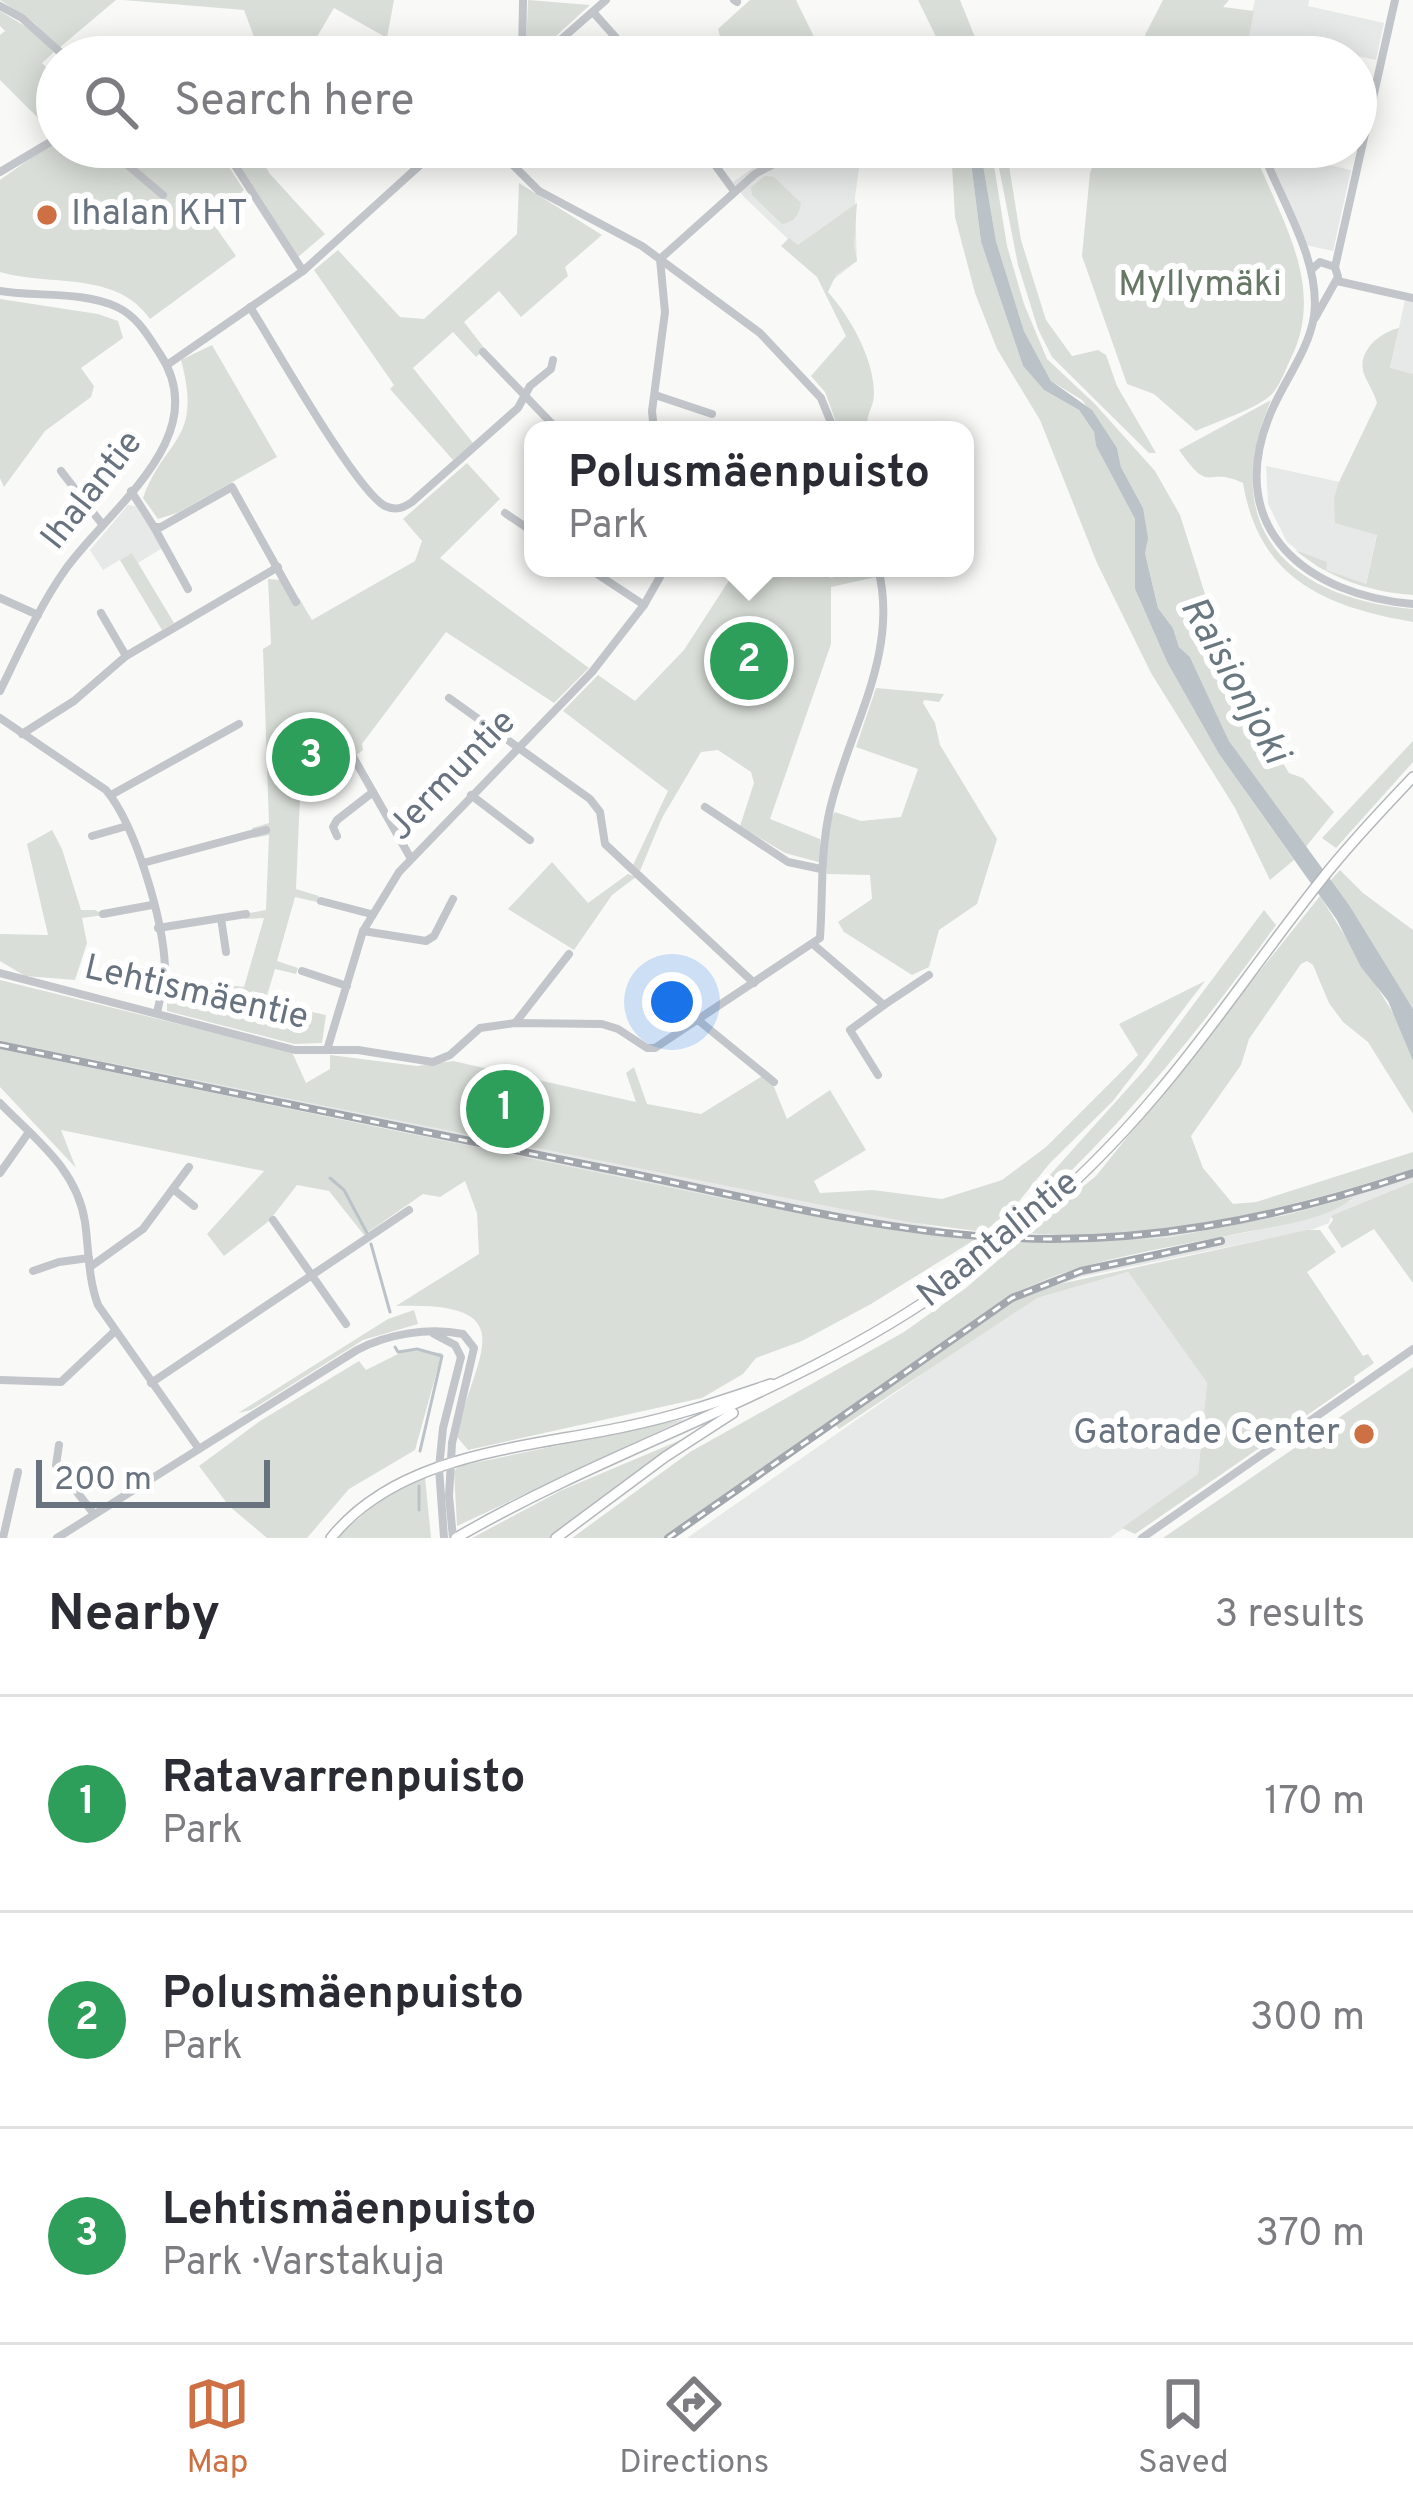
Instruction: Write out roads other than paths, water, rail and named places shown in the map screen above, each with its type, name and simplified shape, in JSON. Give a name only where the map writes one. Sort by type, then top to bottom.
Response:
[{"type":"main road","name":"Naantalintie","points":[[455,1538],[554,1486],[799,1376],[876,1334],[949,1285],[1082,1174],[1178,1069],[1343,853],[1413,777]]},
{"type":"main road","points":[[1372,820],[1413,787]]},
{"type":"main road","points":[[331,1538],[372,1498],[404,1480],[445,1466],[663,1418],[799,1376]]},
{"type":"main road","points":[[556,1538],[665,1457],[763,1394]]},
{"type":"street","points":[[522,36],[523,0]]},
{"type":"street","points":[[566,36],[605,0]]},
{"type":"street","points":[[1377,80],[1395,0]]},
{"type":"street","points":[[0,6],[42,36]]},
{"type":"street","points":[[593,13],[614,36]]},
{"type":"street","points":[[0,172],[36,151]]},
{"type":"street","points":[[131,168],[164,195]]},
{"type":"street","points":[[237,168],[303,271]]},
{"type":"street","points":[[0,291],[113,305],[138,322],[167,364],[303,271],[416,168]]},
{"type":"street","points":[[516,168],[539,191],[660,259],[784,356],[821,398],[830,421]]},
{"type":"street","points":[[718,168],[734,191]]},
{"type":"street","points":[[660,259],[765,168]]},
{"type":"street","points":[[1269,168],[1310,270],[1314,319]]},
{"type":"street","points":[[1357,168],[1335,267],[1337,281],[1314,319],[1264,432],[1256,482],[1261,511],[1279,546],[1307,569],[1347,590],[1413,604]]},
{"type":"street","points":[[654,421],[665,327],[660,259]]},
{"type":"street","points":[[1310,270],[1320,262],[1335,267]]},
{"type":"street","points":[[1337,281],[1413,298]]},
{"type":"street","points":[[250,307],[347,462],[376,499],[389,507],[412,502],[518,408],[530,386],[551,369],[553,359]]},
{"type":"street","points":[[483,352],[549,421]]},
{"type":"street","name":"Ihalantie","points":[[0,691],[65,570],[159,456],[174,420],[174,385],[167,364]]},
{"type":"street","points":[[655,395],[712,414]]},
{"type":"street","points":[[62,471],[103,524]]},
{"type":"street","points":[[154,527],[172,523],[232,487],[296,602]]},
{"type":"street","points":[[131,491],[188,589]]},
{"type":"street","points":[[505,513],[524,526]]},
{"type":"street","points":[[22,734],[74,701],[126,656],[278,567]]},
{"type":"street","points":[[602,577],[644,605]]},
{"type":"street","name":"Jermuntie","points":[[327,1050],[363,932],[410,856],[592,672],[644,605],[659,577]]},
{"type":"street","points":[[774,1082],[698,1020],[814,945],[820,934],[821,869],[831,804],[883,644],[880,577]]},
{"type":"street","points":[[0,598],[38,616]]},
{"type":"street","points":[[101,613],[126,656]]},
{"type":"street","points":[[449,698],[594,802],[602,817],[605,844],[754,983]]},
{"type":"street","points":[[0,718],[111,796],[143,862],[158,928],[165,972],[158,1013]]},
{"type":"street","points":[[111,796],[239,724]]},
{"type":"street","points":[[352,754],[410,856]]},
{"type":"street","points":[[337,836],[334,824],[373,792]]},
{"type":"street","points":[[471,795],[530,840]]},
{"type":"street","points":[[705,807],[788,862],[821,869]]},
{"type":"street","points":[[92,836],[127,826]]},
{"type":"street","points":[[143,862],[266,830]]},
{"type":"street","points":[[363,932],[426,941],[434,936],[453,899]]},
{"type":"street","points":[[321,901],[371,914]]},
{"type":"street","points":[[103,914],[152,905]]},
{"type":"street","points":[[158,928],[246,914]]},
{"type":"street","points":[[220,918],[226,952]]},
{"type":"street","points":[[814,945],[884,1005]]},
{"type":"street","points":[[515,1023],[569,954]]},
{"type":"street","points":[[302,971],[347,986]]},
{"type":"street","name":"Lehtismäentie","points":[[0,973],[295,1050],[358,1050],[433,1062],[450,1055],[480,1028],[515,1023],[610,1025],[651,1049],[698,1020]]},
{"type":"street","points":[[878,1075],[850,1030],[929,974]]},
{"type":"street","points":[[0,1103],[57,1160],[76,1188],[94,1295],[114,1332],[199,1449]]},
{"type":"street","points":[[0,1173],[29,1132]]},
{"type":"street","points":[[33,1271],[59,1262],[90,1263],[143,1229],[189,1167]]},
{"type":"street","points":[[173,1190],[194,1207]]},
{"type":"street","points":[[151,1383],[409,1210]]},
{"type":"street","points":[[273,1220],[346,1324]]},
{"type":"street","points":[[0,1380],[61,1382],[114,1332]]},
{"type":"street","points":[[433,1334],[455,1346],[461,1360],[443,1428],[444,1538]]},
{"type":"street","points":[[57,1538],[368,1344],[394,1336],[463,1334],[473,1344],[473,1358],[445,1466],[455,1538]]},
{"type":"street","points":[[1142,1538],[1413,1349]]},
{"type":"street","points":[[59,1445],[56,1465],[94,1514]]},
{"type":"street","points":[[2,1538],[18,1472]]},
{"type":"waterway","points":[[330,1178],[344,1190],[367,1233]]},
{"type":"waterway","points":[[371,1244],[390,1312]]},
{"type":"waterway","points":[[395,1347],[398,1352],[417,1349],[442,1356],[420,1451]]},
{"type":"waterway","points":[[419,1486],[419,1510]]},
{"type":"railway","points":[[0,1045],[794,1208],[943,1233],[1047,1239],[1154,1233],[1259,1216],[1413,1173]]},
{"type":"railway","points":[[668,1538],[1012,1298],[1081,1271],[1221,1241]]},
{"type":"place","name":"Ihalan KHT","points":[[47,215]]},
{"type":"place","name":"Polusmäenpuisto","points":[[749,661]]},
{"type":"place","name":"Lehtismäenpuisto","points":[[311,757]]},
{"type":"place","name":"Ratavarrenpuisto","points":[[505,1109]]},
{"type":"place","name":"Gatorade Center","points":[[1364,1434]]},
{"type":"park label","name":"Myllymäki","points":[[1200,286]]},
{"type":"water label","name":"Raisionjoki","points":[[1233,681]]}]
